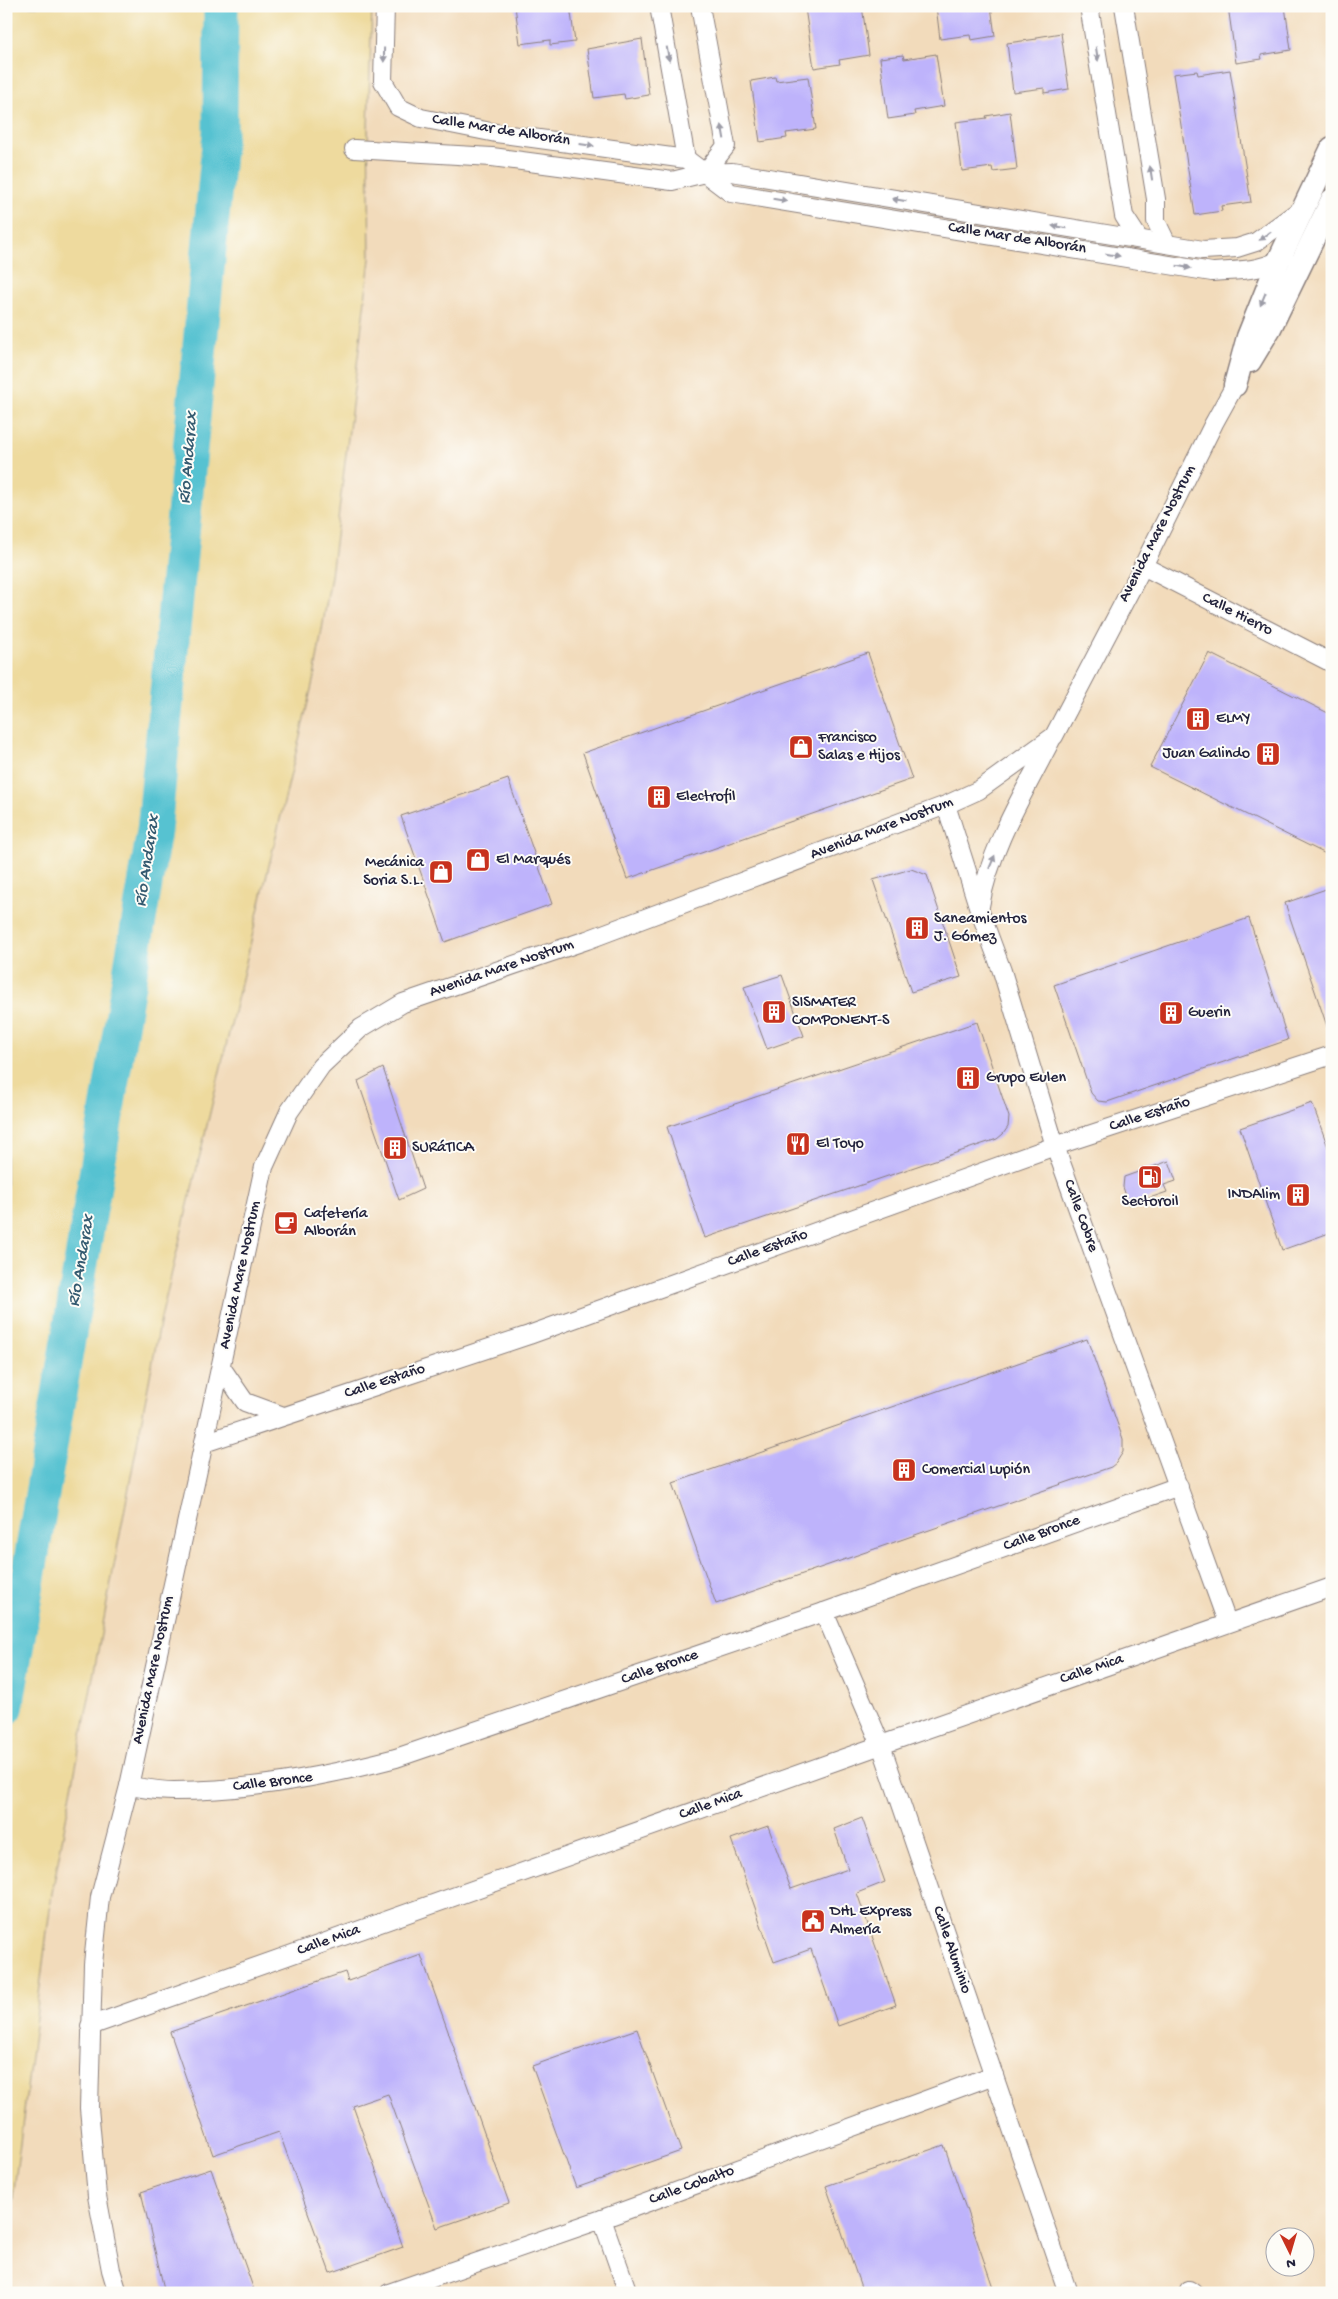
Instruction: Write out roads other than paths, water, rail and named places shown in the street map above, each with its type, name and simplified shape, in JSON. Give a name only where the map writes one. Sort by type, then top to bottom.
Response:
[{"type":"street","name":"Calle Mar de Alborán","points":[[385,6],[383,81],[398,106],[421,118],[496,133],[686,159],[731,192],[1212,272],[1252,269],[1278,262],[1320,223]]},
{"type":"street","points":[[659,6],[686,159]]},
{"type":"street","points":[[354,149],[492,157],[672,181],[705,173],[726,146],[700,6]]},
{"type":"street","points":[[1089,6],[1124,216],[1139,240]]},
{"type":"street","points":[[1124,6],[1156,199],[1156,222],[1167,244]]},
{"type":"street","name":"Avenida Mare Nostrum","points":[[1235,385],[1248,336],[1278,262],[1332,148]]},
{"type":"street","name":"Calle Mar de Alborán","points":[[705,173],[732,172],[1203,250],[1237,248],[1256,242],[1304,207]]},
{"type":"street","name":"Avenida Mare Nostrum","points":[[979,909],[984,880],[1011,817],[1143,566],[1214,423],[1270,328],[1332,200]]},
{"type":"street","points":[[1107,235],[1124,216]]},
{"type":"street","points":[[1136,258],[1139,240],[1156,222]]},
{"type":"street","name":"Calle Hierro","points":[[1143,566],[1332,663]]},
{"type":"street","name":"Avenida Mare Nostrum","points":[[118,2293],[111,2270],[96,2196],[89,2108],[93,1964],[100,1897],[129,1786],[264,1167],[290,1112],[321,1066],[361,1028],[403,1003],[587,940],[946,805],[979,790],[1054,736]]},
{"type":"street","name":"Calle Cobre","points":[[946,805],[979,909],[1002,971],[1055,1146],[1227,1622]]},
{"type":"street","name":"Calle Estaño","points":[[204,1443],[530,1334],[1055,1146],[1332,1055]]},
{"type":"street","points":[[220,1366],[245,1402],[283,1416]]},
{"type":"street","name":"Calle Bronce","points":[[129,1786],[172,1791],[247,1787],[344,1772],[396,1758],[824,1612],[1179,1486]]},
{"type":"street","name":"Calle Mica","points":[[90,2026],[1227,1622],[1332,1587]]},
{"type":"street","name":"Calle Aluminio","points":[[824,1612],[880,1745],[1068,2293]]},
{"type":"street","name":"Calle Cobalto","points":[[389,2293],[602,2220],[994,2075]]},
{"type":"street","points":[[602,2220],[628,2293]]},
{"type":"waterway","name":"Río Andarax","points":[[6,1708],[154,831],[220,133],[221,6]]},
{"type":"place","name":"ELMY","points":[[1198,719]]},
{"type":"place","name":"Francisco Salas e Hijos","points":[[801,747]]},
{"type":"place","name":"Juan Galindo","points":[[1268,754]]},
{"type":"place","name":"Electrofil","points":[[659,797]]},
{"type":"place","name":"El Marqués","points":[[478,860]]},
{"type":"place","name":"Mecánica Soria S.L.","points":[[441,872]]},
{"type":"place","name":"Saneamientos J. Gómez","points":[[917,928]]},
{"type":"place","name":"SISMATER COMPONENT-S","points":[[774,1012]]},
{"type":"place","name":"Guerin","points":[[1171,1013]]},
{"type":"place","name":"Grupo Eulen","points":[[968,1078]]},
{"type":"place","name":"El Toyo","points":[[798,1144]]},
{"type":"place","name":"SURáTICA","points":[[395,1148]]},
{"type":"place","name":"Sectoroil","points":[[1150,1177]]},
{"type":"place","name":"INDAlim","points":[[1298,1195]]},
{"type":"place","name":"Cafetería Alborán","points":[[286,1223]]},
{"type":"place","name":"Comercial Lupión","points":[[904,1470]]},
{"type":"place","name":"DHL Express Almería","points":[[813,1921]]}]
